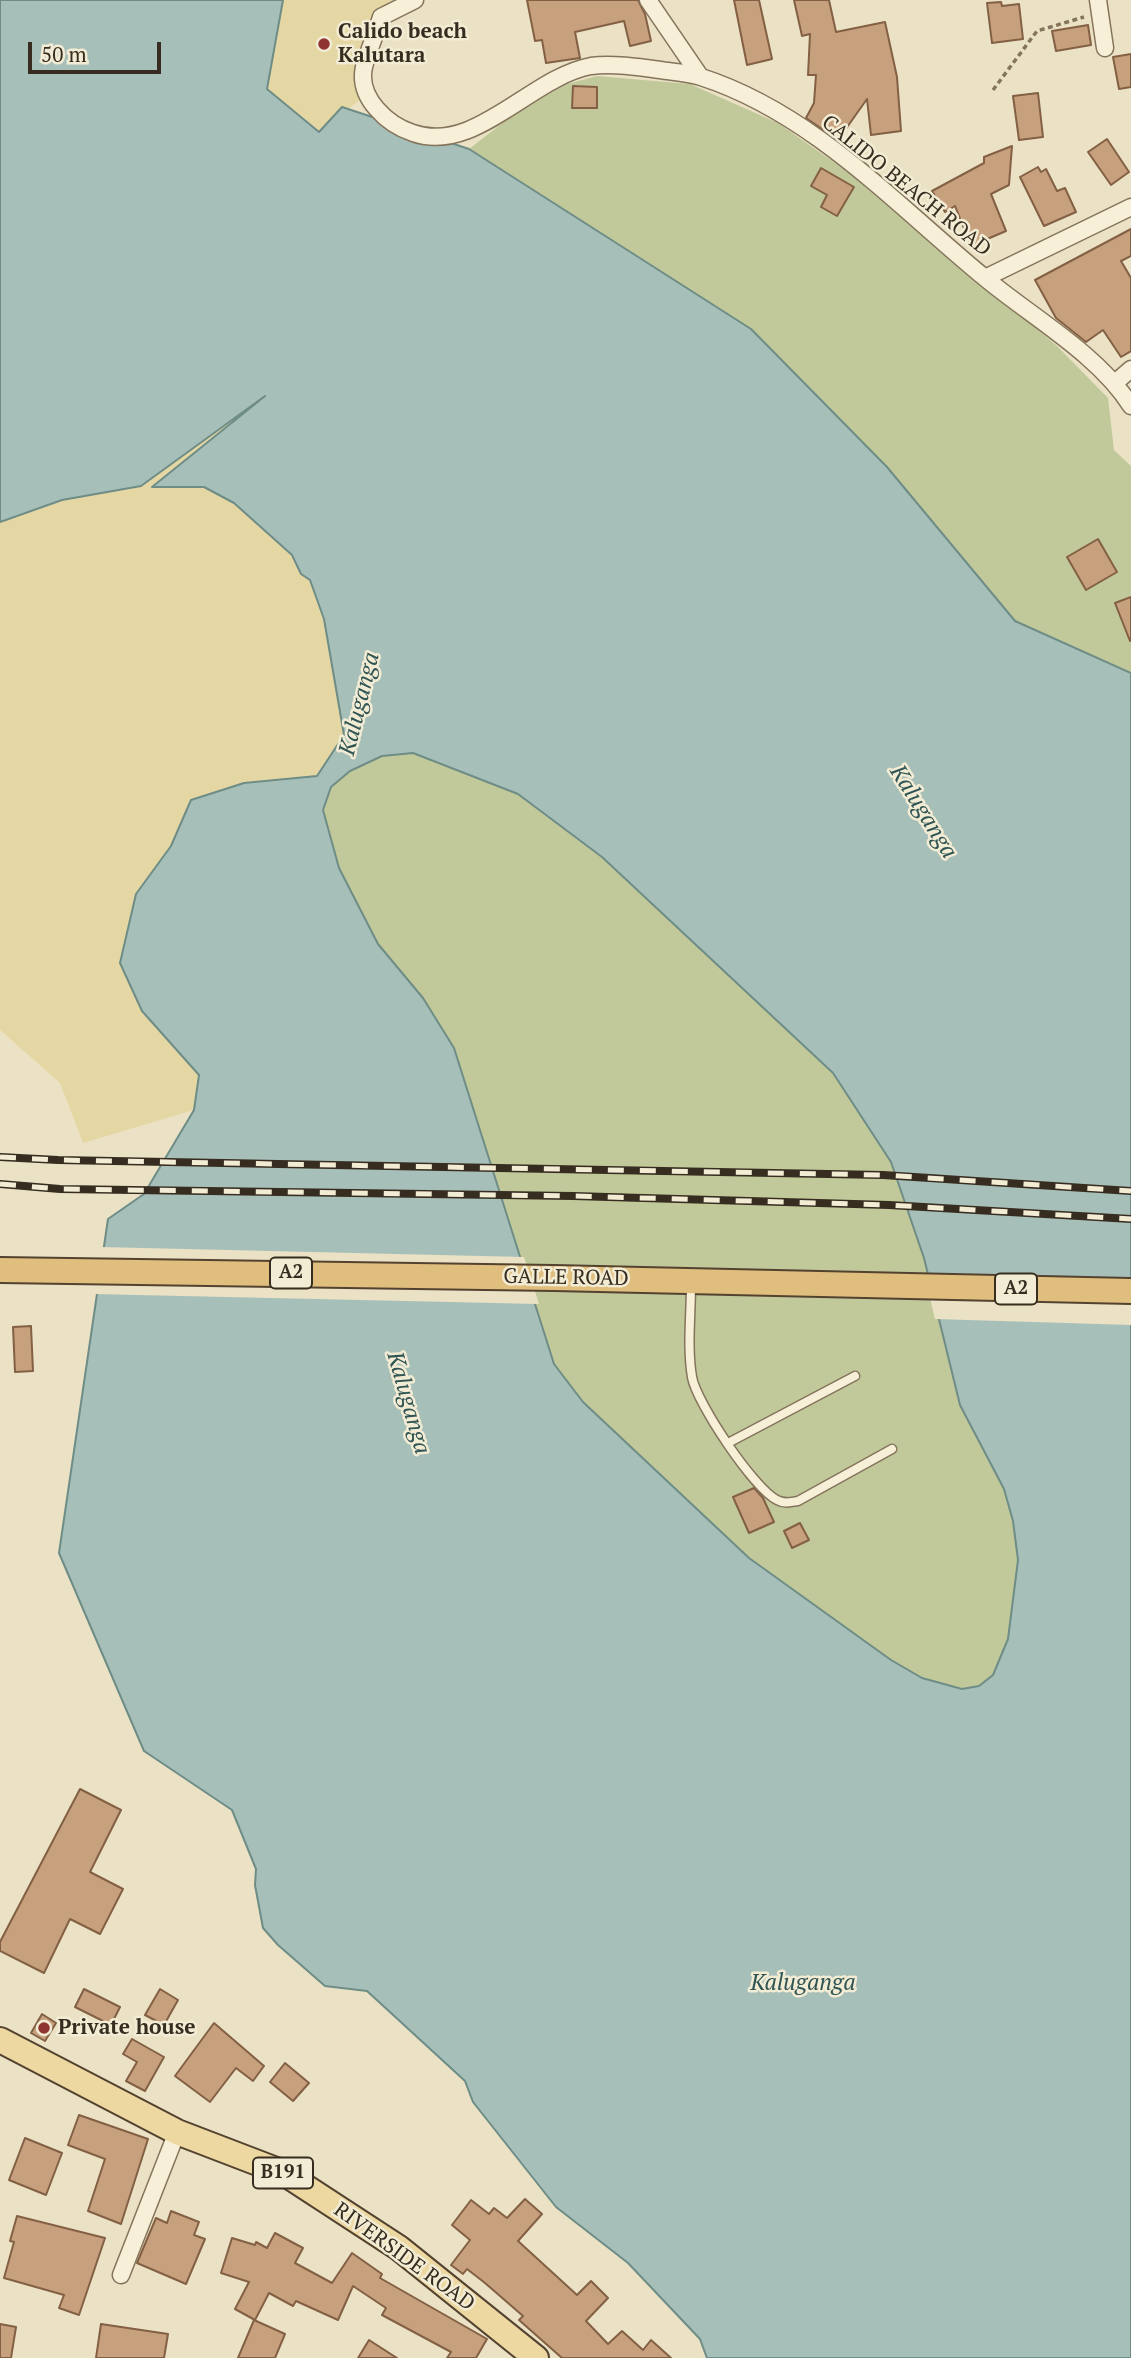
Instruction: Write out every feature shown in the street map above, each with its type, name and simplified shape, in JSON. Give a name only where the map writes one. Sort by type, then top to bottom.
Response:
[{"type":"highway","name":"GALLE ROAD","points":[[0,1270],[554,1278],[1131,1291]]},
{"type":"main road","name":"RIVERSIDE ROAD","points":[[0,2040],[30,2058],[177,2132],[284,2173],[399,2248],[536,2358]]},
{"type":"street","name":"CALIDO BEACH ROAD","points":[[415,0],[381,17],[363,70],[368,94],[386,122],[416,135],[448,136],[480,127],[538,86],[591,66],[644,68],[700,76],[770,107],[831,148],[985,278],[1116,382],[1131,406]]},
{"type":"street","points":[[649,0],[700,76]]},
{"type":"street","points":[[1099,6],[1105,48]]},
{"type":"street","points":[[985,278],[1131,207]]},
{"type":"street","points":[[1116,382],[1131,369]]},
{"type":"street","points":[[121,2275],[177,2132]]},
{"type":"lane","points":[[691,1281],[692,1377],[698,1398],[728,1443],[774,1499],[787,1503],[798,1501],[892,1449]]},
{"type":"lane","points":[[728,1443],[855,1376]]},
{"type":"path","points":[[993,90],[1037,32],[1099,6]]},
{"type":"green space","points":[[597,76],[690,84],[778,123],[855,177],[1056,345],[1108,398],[1114,450],[1131,466],[1131,673],[1015,621],[751,329],[469,149],[545,90]]},
{"type":"green space","name":"Kaluganga","points":[[413,753],[518,794],[602,857],[833,1074],[891,1162],[924,1258],[960,1405],[1004,1489],[1013,1521],[1018,1560],[1008,1639],[993,1675],[979,1686],[962,1689],[922,1678],[891,1660],[749,1558],[583,1402],[554,1364],[454,1048],[423,998],[378,944],[339,868],[323,810],[331,788],[350,771],[382,756]]},
{"type":"sand","name":"Calido beach Kalutara","points":[[283,0],[415,0],[381,17],[363,70],[367,94],[319,133],[267,89]]},
{"type":"sand","points":[[279,386],[154,487],[203,487],[234,503],[292,555],[301,574],[311,580],[324,619],[344,735],[317,776],[244,783],[191,800],[171,846],[136,894],[142,1011],[199,1075],[194,1110],[83,1143],[60,1083],[0,1030],[0,522],[62,500],[141,486]]},
{"type":"water","name":"Kaluganga","points":[[0,0],[283,0],[267,89],[319,132],[342,107],[469,149],[751,329],[887,467],[1015,621],[1131,673],[1131,2358],[707,2358],[700,2339],[628,2263],[556,2207],[473,2102],[465,2081],[367,1991],[325,1986],[278,1945],[263,1928],[255,1885],[256,1869],[232,1810],[144,1751],[59,1553],[108,1219],[144,1194],[194,1110],[199,1075],[142,1011],[120,963],[136,894],[171,846],[191,800],[244,783],[317,776],[344,735],[324,619],[310,580],[301,574],[292,555],[234,503],[204,487],[152,487],[265,396],[141,486],[62,500],[0,522]],"holes":[[[413,753],[518,794],[602,857],[833,1073],[891,1162],[924,1258],[960,1405],[1004,1489],[1013,1521],[1018,1560],[1008,1639],[993,1675],[979,1686],[962,1689],[922,1678],[891,1660],[749,1558],[583,1402],[554,1364],[454,1048],[423,998],[378,944],[339,868],[323,810],[331,787],[350,771],[382,756]]]},
{"type":"pier","points":[[100,1247],[524,1257],[539,1304],[93,1294]]},
{"type":"pier","points":[[924,1274],[1131,1281],[1131,1325],[935,1319]]},
{"type":"building","points":[[527,0],[638,0],[645,14],[651,41],[630,46],[624,21],[575,32],[580,58],[546,63],[542,40],[535,41]]},
{"type":"building","points":[[734,0],[759,0],[772,59],[747,65]]},
{"type":"building","points":[[794,0],[829,0],[836,32],[885,22],[897,77],[901,131],[871,135],[867,99],[838,140],[806,118],[814,103],[816,75],[808,75],[810,34],[802,36]]},
{"type":"building","points":[[1001,2],[1002,6],[1019,4],[1023,39],[992,43],[987,3]]},
{"type":"building","points":[[1088,25],[1091,45],[1056,51],[1052,31]]},
{"type":"building","points":[[1131,54],[1131,87],[1119,89],[1113,57]]},
{"type":"building","points":[[573,86],[597,87],[597,108],[572,108]]},
{"type":"building","points":[[1038,93],[1043,137],[1019,140],[1013,96]]},
{"type":"building","points":[[1107,139],[1129,172],[1111,185],[1088,152]]},
{"type":"building","points":[[1012,146],[1009,185],[991,194],[1006,231],[971,246],[955,206],[945,212],[932,191],[984,163],[984,157]]},
{"type":"building","points":[[1038,167],[1041,172],[1046,169],[1057,191],[1065,188],[1076,212],[1044,226],[1020,177]]},
{"type":"building","points":[[821,168],[854,187],[837,216],[821,207],[827,195],[811,186]]},
{"type":"building","points":[[1131,229],[1131,256],[1121,261],[1131,278],[1131,351],[1121,357],[1103,330],[1086,342],[1056,318],[1035,280]]},
{"type":"building","points":[[1098,539],[1117,572],[1086,590],[1067,557]]},
{"type":"building","points":[[1131,597],[1131,641],[1130,641],[1115,603]]},
{"type":"building","points":[[31,1326],[33,1371],[15,1372],[13,1327]]},
{"type":"building","points":[[754,1488],[763,1498],[774,1522],[749,1533],[733,1497]]},
{"type":"building","points":[[800,1523],[809,1540],[792,1548],[784,1531]]},
{"type":"building","points":[[80,1789],[121,1810],[90,1872],[123,1889],[100,1934],[70,1919],[44,1973],[0,1951],[0,1942]]},
{"type":"building","points":[[84,1989],[120,2007],[111,2025],[75,2007]]},
{"type":"building","points":[[160,1989],[178,2000],[164,2025],[145,2015]]},
{"type":"building","name":"Private house","points":[[42,2014],[56,2023],[45,2041],[31,2033]]},
{"type":"building","points":[[214,2023],[264,2066],[253,2081],[236,2068],[210,2102],[175,2076]]},
{"type":"building","points":[[132,2039],[164,2057],[145,2091],[126,2081],[137,2062],[123,2054]]},
{"type":"building","points":[[285,2063],[309,2083],[293,2101],[270,2082]]},
{"type":"building","points":[[79,2115],[148,2139],[121,2224],[88,2211],[105,2159],[68,2145]]},
{"type":"building","points":[[25,2138],[62,2153],[46,2195],[9,2180]]},
{"type":"building","points":[[525,2199],[542,2214],[518,2241],[577,2295],[591,2281],[608,2298],[586,2321],[608,2344],[622,2331],[643,2350],[651,2340],[671,2358],[562,2358],[519,2320],[523,2316],[485,2283],[467,2269],[463,2274],[451,2265],[470,2240],[452,2225],[471,2200],[489,2214],[494,2208],[507,2218]]},
{"type":"building","points":[[171,2211],[199,2222],[194,2235],[205,2239],[186,2284],[137,2263],[156,2218],[167,2223]]},
{"type":"building","points":[[17,2216],[105,2238],[79,2315],[59,2308],[64,2295],[4,2278],[14,2242],[10,2241]]},
{"type":"building","points":[[275,2233],[303,2248],[295,2263],[332,2283],[352,2253],[382,2274],[380,2278],[487,2339],[476,2358],[447,2358],[451,2352],[382,2315],[386,2308],[353,2286],[338,2320],[296,2301],[293,2306],[269,2293],[255,2320],[235,2309],[249,2282],[221,2273],[232,2238],[255,2245],[256,2242],[267,2248]]},
{"type":"building","points":[[254,2320],[285,2334],[275,2358],[238,2358]]},
{"type":"building","points":[[0,2324],[16,2327],[11,2358],[0,2358]]},
{"type":"building","points":[[101,2324],[168,2334],[164,2358],[96,2358]]},
{"type":"building","points":[[369,2340],[397,2358],[358,2358]]},
{"type":"railway","points":[[0,1157],[883,1175],[1131,1191]]},
{"type":"railway","points":[[0,1184],[60,1189],[573,1196],[889,1205],[1131,1219]]},
{"type":"place","name":"Calido beach Kalutara","points":[[324,44]]},
{"type":"place","name":"Private house","points":[[44,2028]]}]
